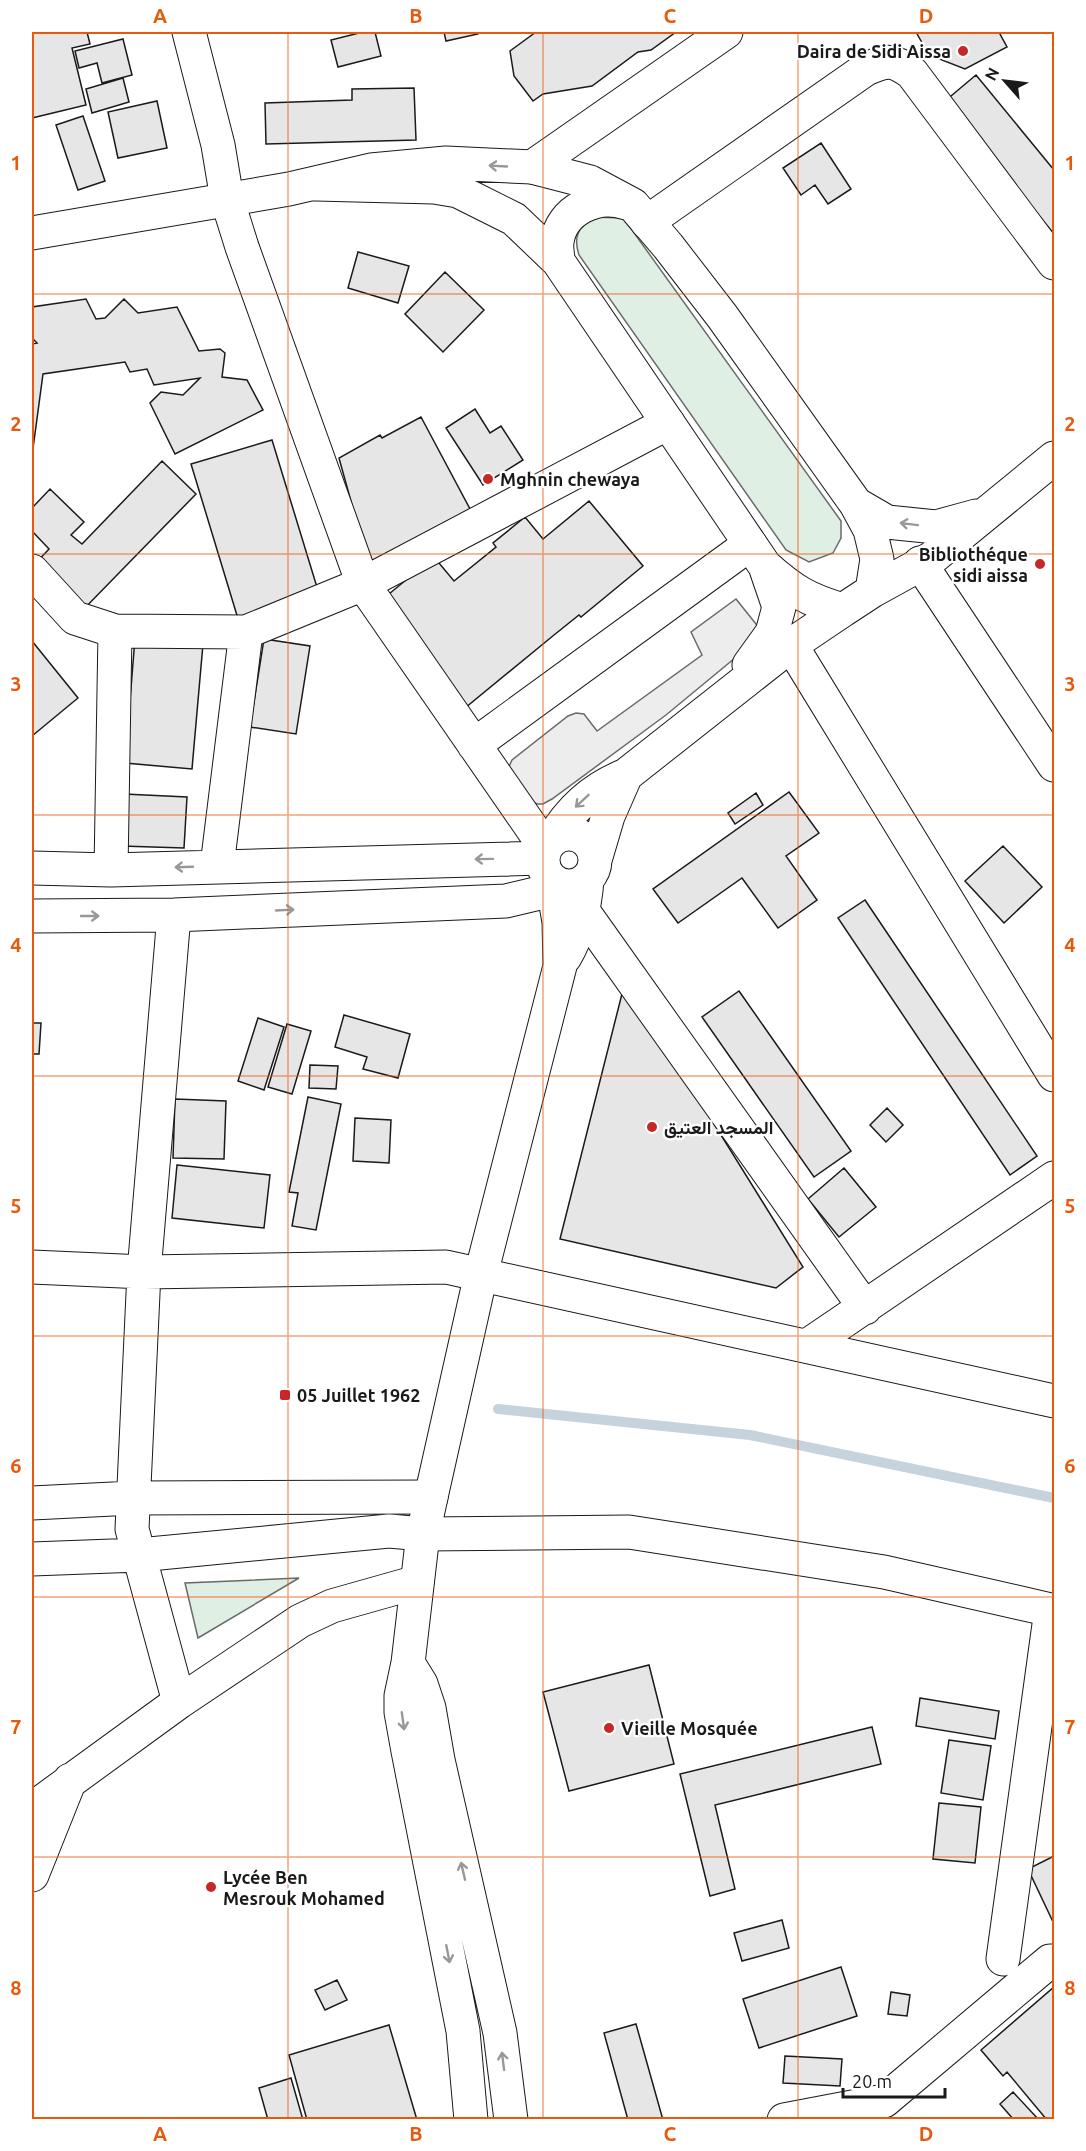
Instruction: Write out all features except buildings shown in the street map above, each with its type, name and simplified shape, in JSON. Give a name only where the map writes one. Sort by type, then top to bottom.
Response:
[{"type":"street","points":[[189,32],[218,145],[227,198],[242,247],[363,584],[563,878],[865,1308]]},
{"type":"street","points":[[532,167],[726,32]]},
{"type":"street","points":[[640,213],[866,69],[886,61],[898,63],[912,73],[1054,263]]},
{"type":"street","points":[[32,233],[316,184],[371,170],[447,163],[532,167],[590,183],[640,213],[722,316],[856,504],[870,530],[877,559],[872,591]]},
{"type":"street","points":[[316,184],[417,186],[458,192],[514,219],[558,261],[758,555],[788,587],[813,601],[843,610]]},
{"type":"street","points":[[558,261],[557,242],[564,223],[577,209],[595,200],[615,199],[640,213]]},
{"type":"street","points":[[32,571],[75,618],[115,631],[246,632],[363,584],[668,423]]},
{"type":"street","points":[[471,2120],[463,2031],[401,1712],[423,1534],[481,1274],[560,966],[563,878],[561,823],[590,794],[626,775],[791,645],[872,591],[932,558],[1054,458]]},
{"type":"street","points":[[856,504],[887,522],[936,527],[986,513]]},
{"type":"street","points":[[474,745],[758,555]]},
{"type":"street","points":[[714,705],[755,657],[772,633],[779,607],[758,555]]},
{"type":"street","points":[[920,563],[1054,765]]},
{"type":"street","points":[[111,870],[115,631]]},
{"type":"street","points":[[217,866],[246,632]]},
{"type":"street","points":[[791,645],[1054,1075]]},
{"type":"street","points":[[32,916],[174,915],[506,901],[563,878],[608,816],[626,775]]},
{"type":"street","points":[[32,868],[111,870],[217,866],[563,878]]},
{"type":"street","points":[[174,915],[144,1272],[132,1529],[179,1702]]},
{"type":"street","points":[[807,1346],[1054,1178]]},
{"type":"street","points":[[32,1267],[144,1272],[446,1267],[1054,1401]]},
{"type":"street","points":[[32,1503],[133,1498],[431,1497]]},
{"type":"street","points":[[32,1559],[139,1555],[389,1531],[423,1534],[629,1532],[884,1572],[1053,1611],[1003,1959]]},
{"type":"street","points":[[32,1809],[179,1702],[300,1621],[332,1606],[417,1582]]},
{"type":"street","points":[[408,1664],[421,1684],[429,1707],[438,1760],[500,2033],[511,2120]]},
{"type":"street","points":[[32,1875],[70,1780]]},
{"type":"street","points":[[784,2120],[884,2101],[1050,1961]]},
{"type":"green space","points":[[593,217],[622,218],[632,230],[841,521],[841,538],[833,553],[809,562],[786,550],[579,255],[578,233]]},
{"type":"green space","points":[[299,1578],[198,1638],[185,1583]]},
{"type":"shaded area","points":[[736,599],[764,634],[666,715],[552,799],[543,804],[529,800],[507,771],[512,760],[568,716],[576,713],[584,714],[597,731],[702,655],[691,632]]},
{"type":"waterway","points":[[498,1409],[750,1435],[1054,1498]]},
{"type":"place","name":"Daira de Sidi Aissa","points":[[963,51]]},
{"type":"place","name":"Mghnin chewaya","points":[[488,479]]},
{"type":"place","name":"Bibliothéque sidi aissa","points":[[1040,564]]},
{"type":"place","name":"المسجد العتيق","points":[[652,1127]]},
{"type":"place","name":"05 Juillet 1962","points":[[285,1395]]},
{"type":"place","name":"Vieille Mosquée","points":[[609,1728]]},
{"type":"place","name":"Lycée Ben Mesrouk Mohamed","points":[[211,1887]]}]
